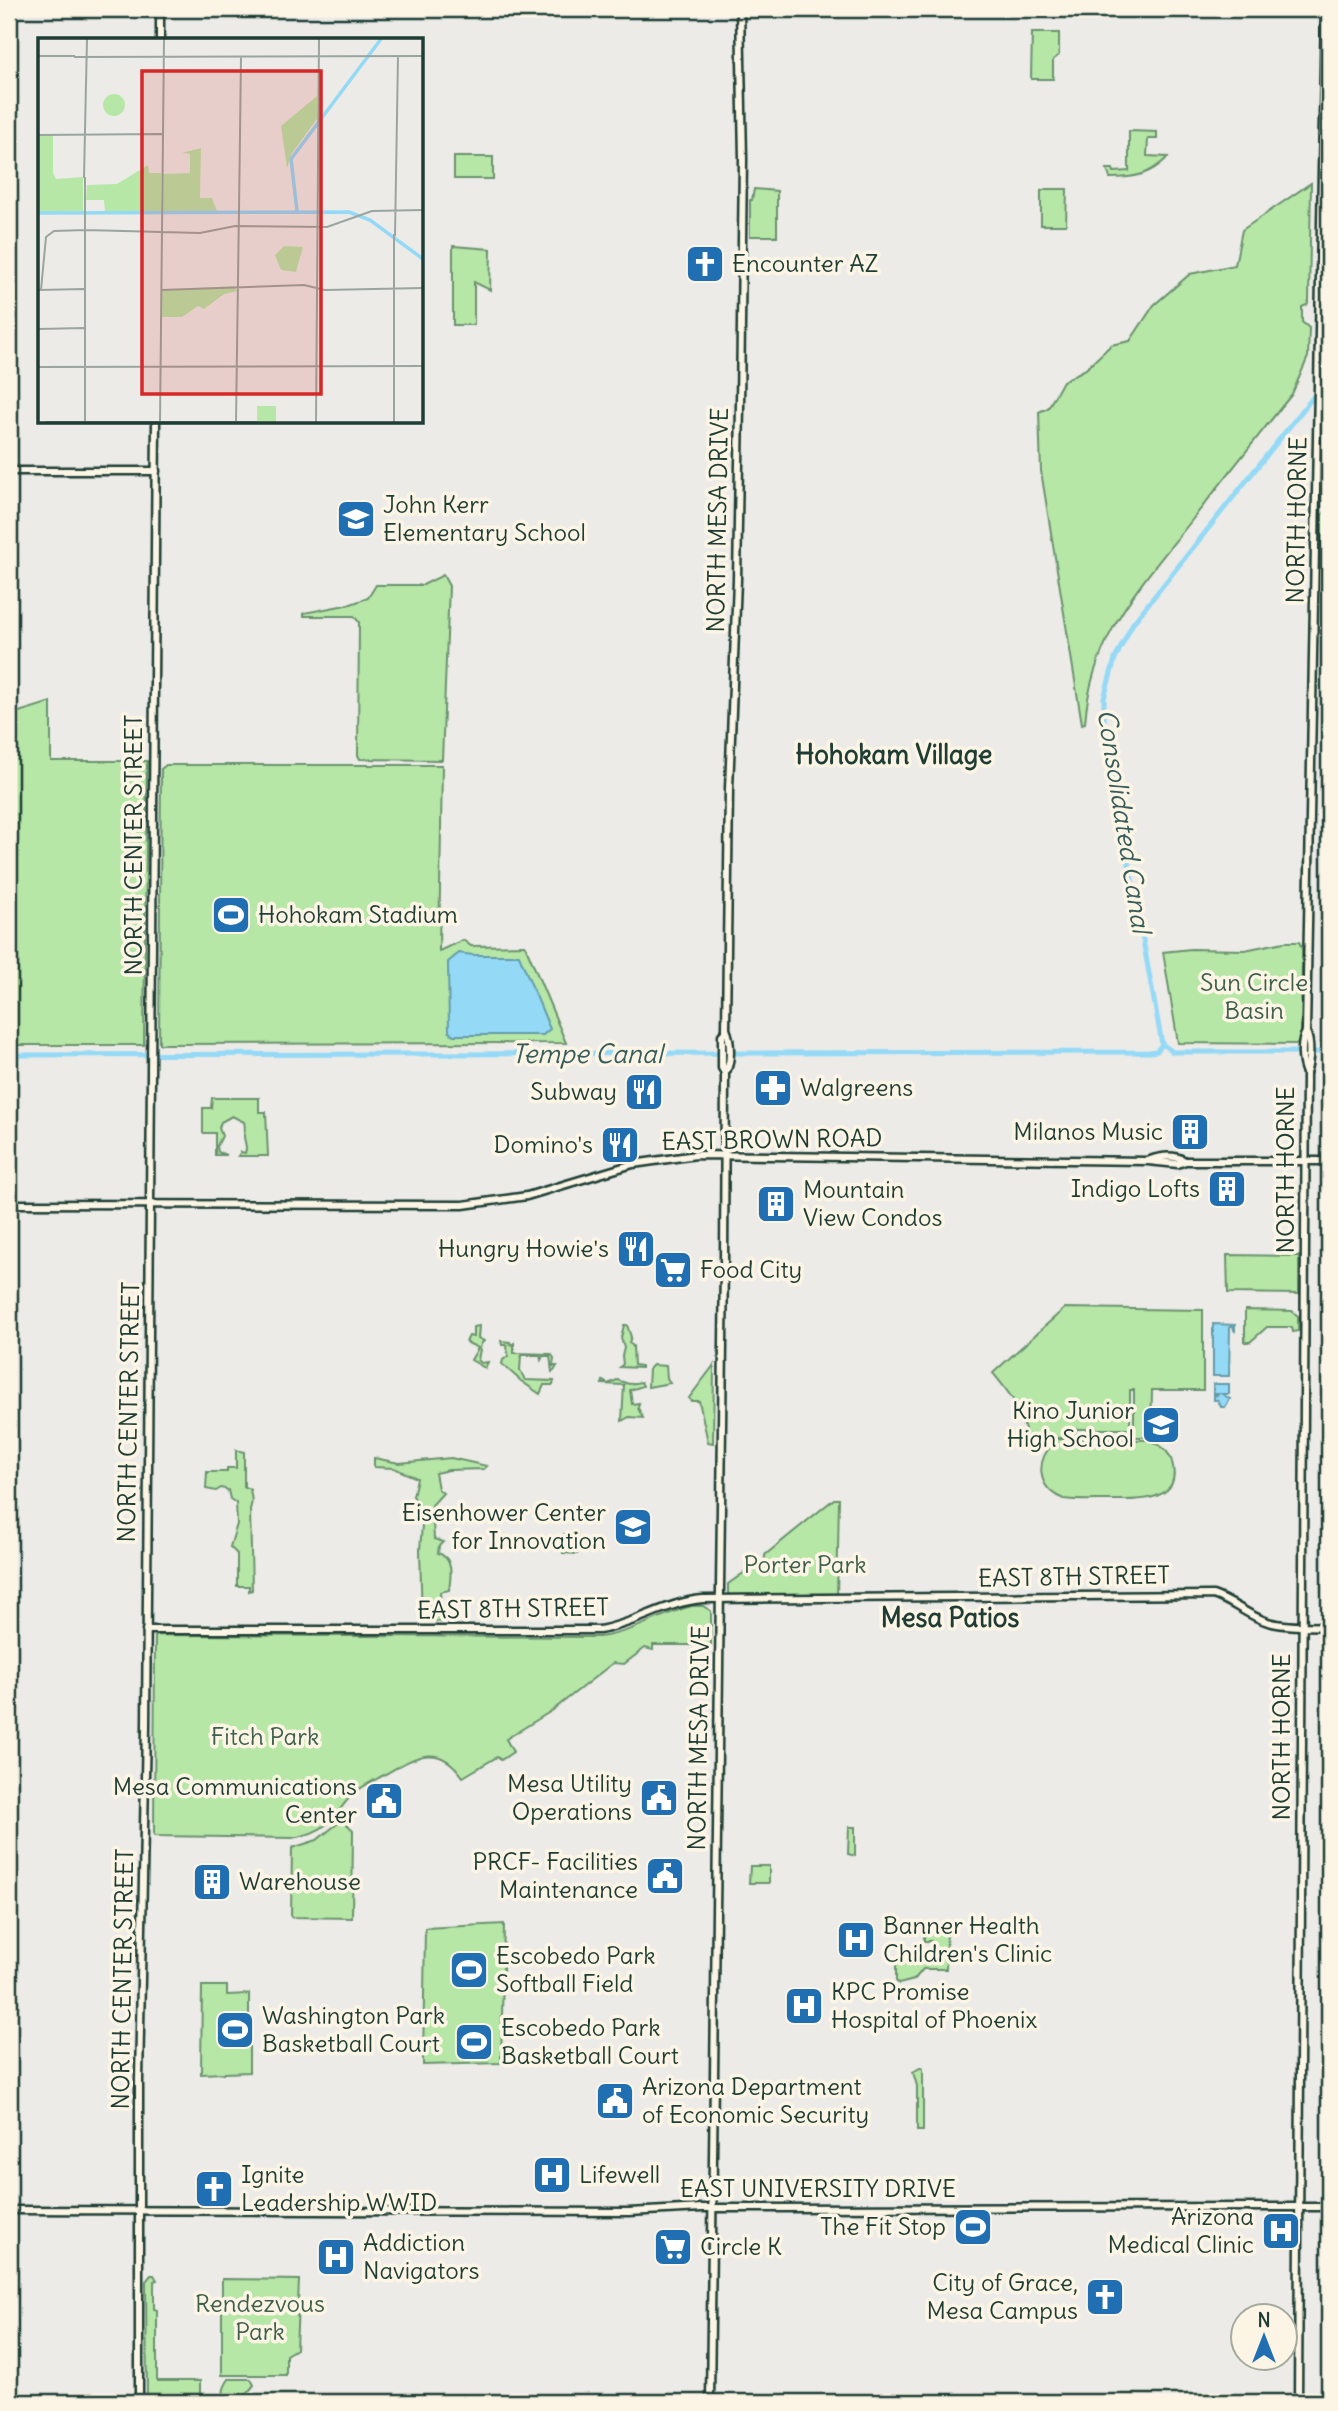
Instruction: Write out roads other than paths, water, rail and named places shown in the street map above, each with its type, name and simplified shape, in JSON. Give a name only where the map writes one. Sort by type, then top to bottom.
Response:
[{"type":"street","points":[[160,9],[160,38]]},
{"type":"street","name":"NORTH MESA DRIVE","points":[[710,2402],[726,1059],[722,1035],[726,1031],[730,754],[737,580],[743,159],[740,9]]},
{"type":"street","name":"NORTH HORNE","points":[[1298,2402],[1306,1073],[1306,1046],[1303,1037],[1306,1032],[1325,9]]},
{"type":"street","name":"NORTH CENTER STREET","points":[[139,2402],[138,2211],[152,1061],[156,424]]},
{"type":"street","points":[[9,471],[156,471]]},
{"type":"street","name":"EAST BROWN ROAD","points":[[9,1204],[484,1204],[545,1191],[633,1164],[680,1156],[1148,1161],[1178,1164],[1185,1161],[1329,1161]]},
{"type":"street","name":"EAST 8TH STREET","points":[[146,1630],[598,1630],[627,1624],[680,1602],[719,1599],[1213,1595],[1234,1602],[1275,1624],[1329,1627]]},
{"type":"street","name":"EAST UNIVERSITY DRIVE","points":[[9,2210],[629,2212],[711,2208],[1329,2207]]},
{"type":"water","points":[[459,953],[519,955],[550,1029],[543,1035],[454,1035],[449,1032],[448,962]]},
{"type":"water","points":[[1213,1324],[1235,1325],[1235,1332],[1233,1327],[1230,1327],[1229,1376],[1213,1376]]},
{"type":"water","points":[[1213,1384],[1229,1384],[1229,1394],[1222,1394],[1230,1399],[1225,1407],[1221,1407],[1218,1400],[1214,1400],[1214,1396],[1219,1394],[1213,1394]]},
{"type":"waterway","name":"Consolidated Canal","points":[[1162,1044],[1104,727],[1104,698],[1115,659],[1133,623],[1329,377]]},
{"type":"waterway","points":[[1162,1044],[1173,1052],[1329,1052]]},
{"type":"waterway","name":"Tempe Canal","points":[[9,1055],[1150,1052],[1157,1051],[1162,1044]]},
{"type":"place","name":"Encounter AZ","points":[[705,264]]},
{"type":"place","name":"John Kerr Elementary School","points":[[356,519]]},
{"type":"place","name":"Hohokam Stadium","points":[[231,915]]},
{"type":"place","name":"Walgreens","points":[[773,1088]]},
{"type":"place","name":"Subway","points":[[644,1092]]},
{"type":"place","name":"Milanos Music","points":[[1190,1132]]},
{"type":"place","name":"Domino's","points":[[620,1145]]},
{"type":"place","name":"Indigo Lofts","points":[[1227,1189]]},
{"type":"place","name":"Mountain View Condos","points":[[776,1204]]},
{"type":"place","name":"Hungry Howie's","points":[[636,1249]]},
{"type":"place","name":"Food City","points":[[673,1270]]},
{"type":"place","name":"Kino Junior High School","points":[[1161,1425]]},
{"type":"place","name":"Eisenhower Center for Innovation","points":[[633,1527]]},
{"type":"place","name":"Mesa Utility Operations","points":[[659,1798]]},
{"type":"place","name":"Mesa Communications Center","points":[[384,1801]]},
{"type":"place","name":"PRCF- Facilities Maintenance","points":[[665,1876]]},
{"type":"place","name":"Warehouse","points":[[212,1882]]},
{"type":"place","name":"Banner Health Children's Clinic","points":[[856,1940]]},
{"type":"place","name":"Escobedo Park Softball Field","points":[[469,1970]]},
{"type":"place","name":"KPC Promise Hospital of Phoenix","points":[[804,2006]]},
{"type":"place","name":"Washington Park Basketball Court","points":[[235,2030]]},
{"type":"place","name":"Escobedo Park Basketball Court","points":[[474,2042]]},
{"type":"place","name":"Arizona Department of Economic Security","points":[[615,2101]]},
{"type":"place","name":"Lifewell","points":[[552,2175]]},
{"type":"place","name":"Ignite Leadership WWID","points":[[214,2189]]},
{"type":"place","name":"The Fit Stop","points":[[973,2227]]},
{"type":"place","name":"Arizona Medical Clinic","points":[[1281,2231]]},
{"type":"place","name":"Circle K","points":[[673,2247]]},
{"type":"place","name":"Addiction Navigators","points":[[336,2257]]},
{"type":"place","name":"City of Grace, Mesa Campus","points":[[1105,2297]]},
{"type":"district","name":"Hohokam Village","points":[[894,755]]},
{"type":"district","name":"Mesa Patios","points":[[950,1618]]},
{"type":"park label","name":"Sun Circle Basin","points":[[1254,997]]},
{"type":"park label","name":"Porter Park","points":[[805,1565]]},
{"type":"park label","name":"Fitch Park","points":[[265,1737]]},
{"type":"park label","name":"Rendezvous Park","points":[[260,2318]]}]
